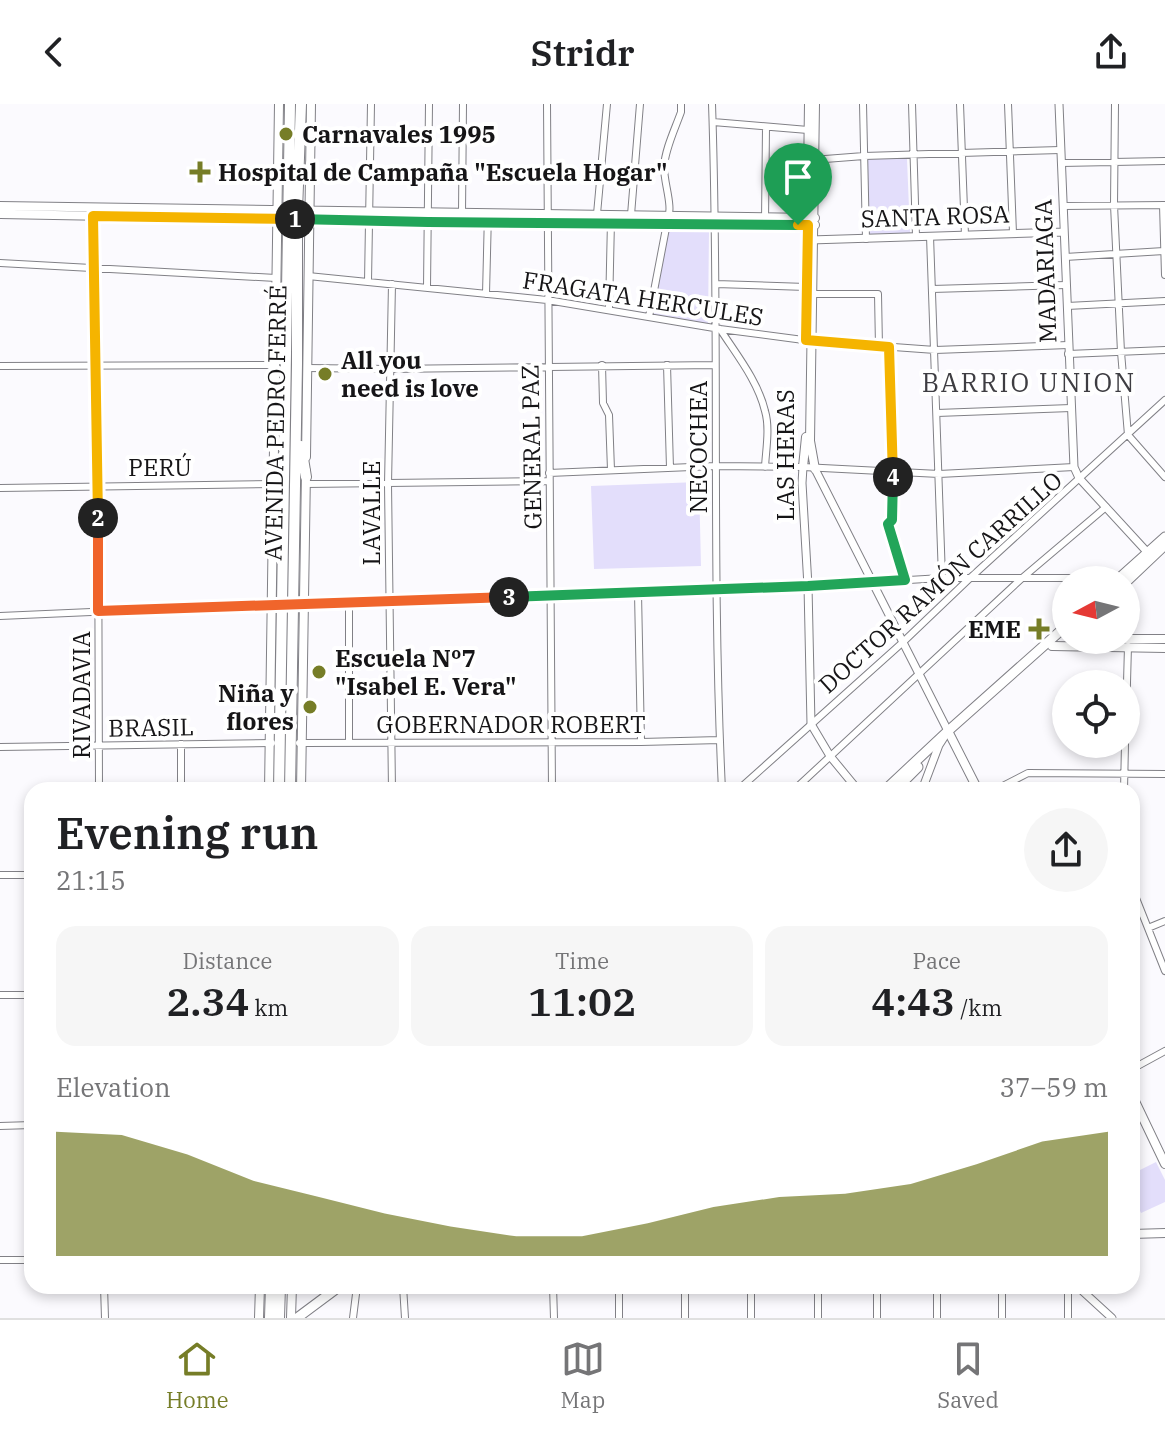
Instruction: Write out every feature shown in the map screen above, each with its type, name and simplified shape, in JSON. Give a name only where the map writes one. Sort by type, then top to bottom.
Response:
[{"type":"highway","name":"AVENIDA PEDRO FERRÉ","points":[[289,782],[286,743],[288,604],[297,365],[290,104]]},
{"type":"highway","name":"AVENIDA PEDRO FERRÉ","points":[[293,215],[301,104]]},
{"type":"highway","points":[[297,365],[301,453],[306,481]]},
{"type":"highway","points":[[273,503],[278,487],[279,428],[297,365]]},
{"type":"highway","name":"AVENIDA PEDRO FERRÉ","points":[[280,782],[286,743]]},
{"type":"highway","points":[[270,1318],[271,1294]]},
{"type":"highway","points":[[279,1318],[280,1294]]},
{"type":"main road","name":"AVENIDA PEDRO FERRÉ","points":[[279,104],[293,215],[308,276],[297,365]]},
{"type":"main road","name":"AVENIDA PEDRO FERRÉ","points":[[288,604],[273,503],[276,278],[293,215],[311,104]]},
{"type":"main road","name":"LAS HERAS","points":[[809,104],[812,160]]},
{"type":"main road","name":"LAS HERAS","points":[[815,104],[809,291],[810,441],[815,469]]},
{"type":"main road","points":[[0,206],[369,217],[811,221]]},
{"type":"main road","points":[[428,218],[462,213],[487,218]]},
{"type":"main road","points":[[0,214],[293,215]]},
{"type":"main road","points":[[546,218],[597,214],[611,219],[631,215],[668,219]]},
{"type":"main road","name":"LAS HERAS","points":[[803,467],[809,341]]},
{"type":"main road","name":"AVENIDA PEDRO FERRÉ","points":[[298,782],[286,743],[288,604],[306,481]]},
{"type":"main road","points":[[1135,566],[1165,537]]},
{"type":"main road","points":[[1139,566],[1165,545]]},
{"type":"main road","points":[[1140,641],[1165,639]]},
{"type":"main road","points":[[1140,644],[1165,648]]},
{"type":"main road","points":[[894,782],[1052,646]]},
{"type":"main road","points":[[903,782],[949,733]]},
{"type":"main road","points":[[949,733],[974,782]]},
{"type":"main road","name":"AVENIDA PEDRO FERRÉ","points":[[272,782],[286,743]]},
{"type":"main road","points":[[1140,1112],[1165,1164]]},
{"type":"main road","points":[[1140,1234],[1165,1233]]},
{"type":"main road","points":[[259,1318],[260,1294]]},
{"type":"main road","points":[[292,1294],[294,1318],[328,1294]]},
{"type":"street","points":[[368,282],[371,104]]},
{"type":"street","points":[[427,288],[429,104]]},
{"type":"street","points":[[462,213],[463,104]]},
{"type":"street","name":"GENERAL PAZ","points":[[547,104],[552,782]]},
{"type":"street","points":[[597,214],[607,104]]},
{"type":"street","points":[[631,215],[640,104]]},
{"type":"street","points":[[649,317],[668,219],[665,160],[681,104]]},
{"type":"street","name":"NECOCHEA","points":[[712,104],[718,328],[715,365],[716,589],[722,782]]},
{"type":"street","points":[[863,104],[866,239]]},
{"type":"street","points":[[912,104],[916,236]]},
{"type":"street","points":[[960,104],[965,235]]},
{"type":"street","points":[[1008,104],[1013,233]]},
{"type":"street","name":"MADARIAGA","points":[[1059,104],[1074,467],[1079,478],[1148,553]]},
{"type":"street","points":[[1115,104],[1114,205],[1128,435],[1165,477]]},
{"type":"street","points":[[713,122],[808,130]]},
{"type":"street","points":[[765,221],[766,127]]},
{"type":"street","points":[[812,160],[1060,150]]},
{"type":"street","points":[[1061,163],[1165,161]]},
{"type":"street","points":[[1063,206],[1164,205],[1165,275]]},
{"type":"street","name":"RIVADAVIA","points":[[93,216],[99,782]]},
{"type":"street","points":[[486,294],[487,218]]},
{"type":"street","points":[[609,310],[611,219]]},
{"type":"street","name":"SANTA ROSA","points":[[811,240],[1064,232]]},
{"type":"street","points":[[930,236],[942,578]]},
{"type":"street","points":[[1065,257],[1164,251]]},
{"type":"street","points":[[0,263],[276,278]]},
{"type":"street","name":"FRAGATA HERCULES","points":[[308,276],[547,300],[809,341],[935,350],[1165,350]]},
{"type":"street","name":"LAVALLE","points":[[392,284],[388,484],[392,782]]},
{"type":"street","points":[[716,284],[878,294],[879,347]]},
{"type":"street","points":[[932,289],[1066,285]]},
{"type":"street","points":[[1067,306],[1165,301]]},
{"type":"street","points":[[718,328],[756,386],[765,410],[765,467]]},
{"type":"street","points":[[889,347],[893,471],[892,520],[888,524],[905,580]]},
{"type":"street","points":[[0,366],[274,365]]},
{"type":"street","points":[[297,365],[389,369],[715,365]]},
{"type":"street","points":[[602,365],[603,403],[609,415],[611,470]]},
{"type":"street","points":[[667,365],[670,468]]},
{"type":"street","name":"DOCTOR RAMÓN CARRILLO","points":[[747,782],[1165,400]]},
{"type":"street","points":[[937,413],[1071,408]]},
{"type":"street","points":[[306,481],[388,484],[715,466],[939,474],[1074,467]]},
{"type":"street","name":"LAS HERAS","points":[[803,467],[811,724],[830,756],[851,782]]},
{"type":"street","points":[[815,469],[949,733]]},
{"type":"street","name":"PERÚ","points":[[0,488],[273,484]]},
{"type":"street","points":[[802,782],[1021,579],[1106,507]]},
{"type":"street","points":[[0,616],[638,593],[942,578],[1052,579]]},
{"type":"street","points":[[638,593],[641,742]]},
{"type":"street","points":[[349,602],[349,743]]},
{"type":"street","name":"GOBERNADOR ROBERT","points":[[286,743],[720,740]]},
{"type":"street","name":"BRASIL","points":[[0,747],[286,743]]},
{"type":"street","points":[[181,744],[181,782]]},
{"type":"street","points":[[925,782],[938,748]]},
{"type":"street","points":[[1124,782],[1125,758]]},
{"type":"street","points":[[1011,782],[1028,773],[1165,774]]},
{"type":"street","points":[[0,875],[24,875]]},
{"type":"street","points":[[1140,908],[1165,971]]},
{"type":"street","points":[[1148,928],[1165,921]]},
{"type":"street","points":[[0,995],[24,995]]},
{"type":"street","points":[[1140,1065],[1165,1051]]},
{"type":"street","points":[[0,1126],[24,1125]]},
{"type":"street","points":[[0,1260],[24,1260]]},
{"type":"street","points":[[104,1294],[105,1318]]},
{"type":"street","points":[[353,1318],[356,1294]]},
{"type":"street","points":[[404,1294],[405,1318]]},
{"type":"street","points":[[553,1294],[554,1318]]},
{"type":"street","points":[[619,1294],[619,1318]]},
{"type":"street","points":[[685,1294],[685,1318]]},
{"type":"street","points":[[751,1294],[751,1318]]},
{"type":"street","points":[[818,1294],[818,1318]]},
{"type":"street","points":[[877,1294],[877,1318]]},
{"type":"street","points":[[937,1294],[937,1318]]},
{"type":"street","points":[[1002,1294],[1002,1318]]},
{"type":"street","points":[[1068,1294],[1068,1318]]},
{"type":"street","points":[[1086,1294],[1112,1318]]},
{"type":"shaded area","points":[[867,158],[907,159],[910,233],[869,234]]},
{"type":"shaded area","points":[[667,230],[709,231],[708,324],[654,315]]},
{"type":"shaded area","points":[[699,482],[701,566],[594,569],[591,486]]},
{"type":"shaded area","points":[[1156,1162],[1165,1180],[1165,1202],[1141,1213],[1140,1211],[1140,1170]]},
{"type":"place","name":"Carnavales 1995","points":[[286,134]]},
{"type":"place","name":"Hospital de Campaña \"Escuela Hogar\"","points":[[200,172]]},
{"type":"place","name":"All you need is love","points":[[325,374]]},
{"type":"place","name":"EME","points":[[1039,629]]},
{"type":"place","name":"Escuela Nº7 \"Isabel E. Vera\"","points":[[319,672]]},
{"type":"place","name":"Niña y flores","points":[[310,707]]},
{"type":"district","name":"BARRIO UNION","points":[[1029,382]]},
{"type":"route","points":[[93,216],[798,225],[808,225],[806,340],[889,347],[892,520],[888,524],[905,580],[638,593],[98,611],[93,216]]}]
